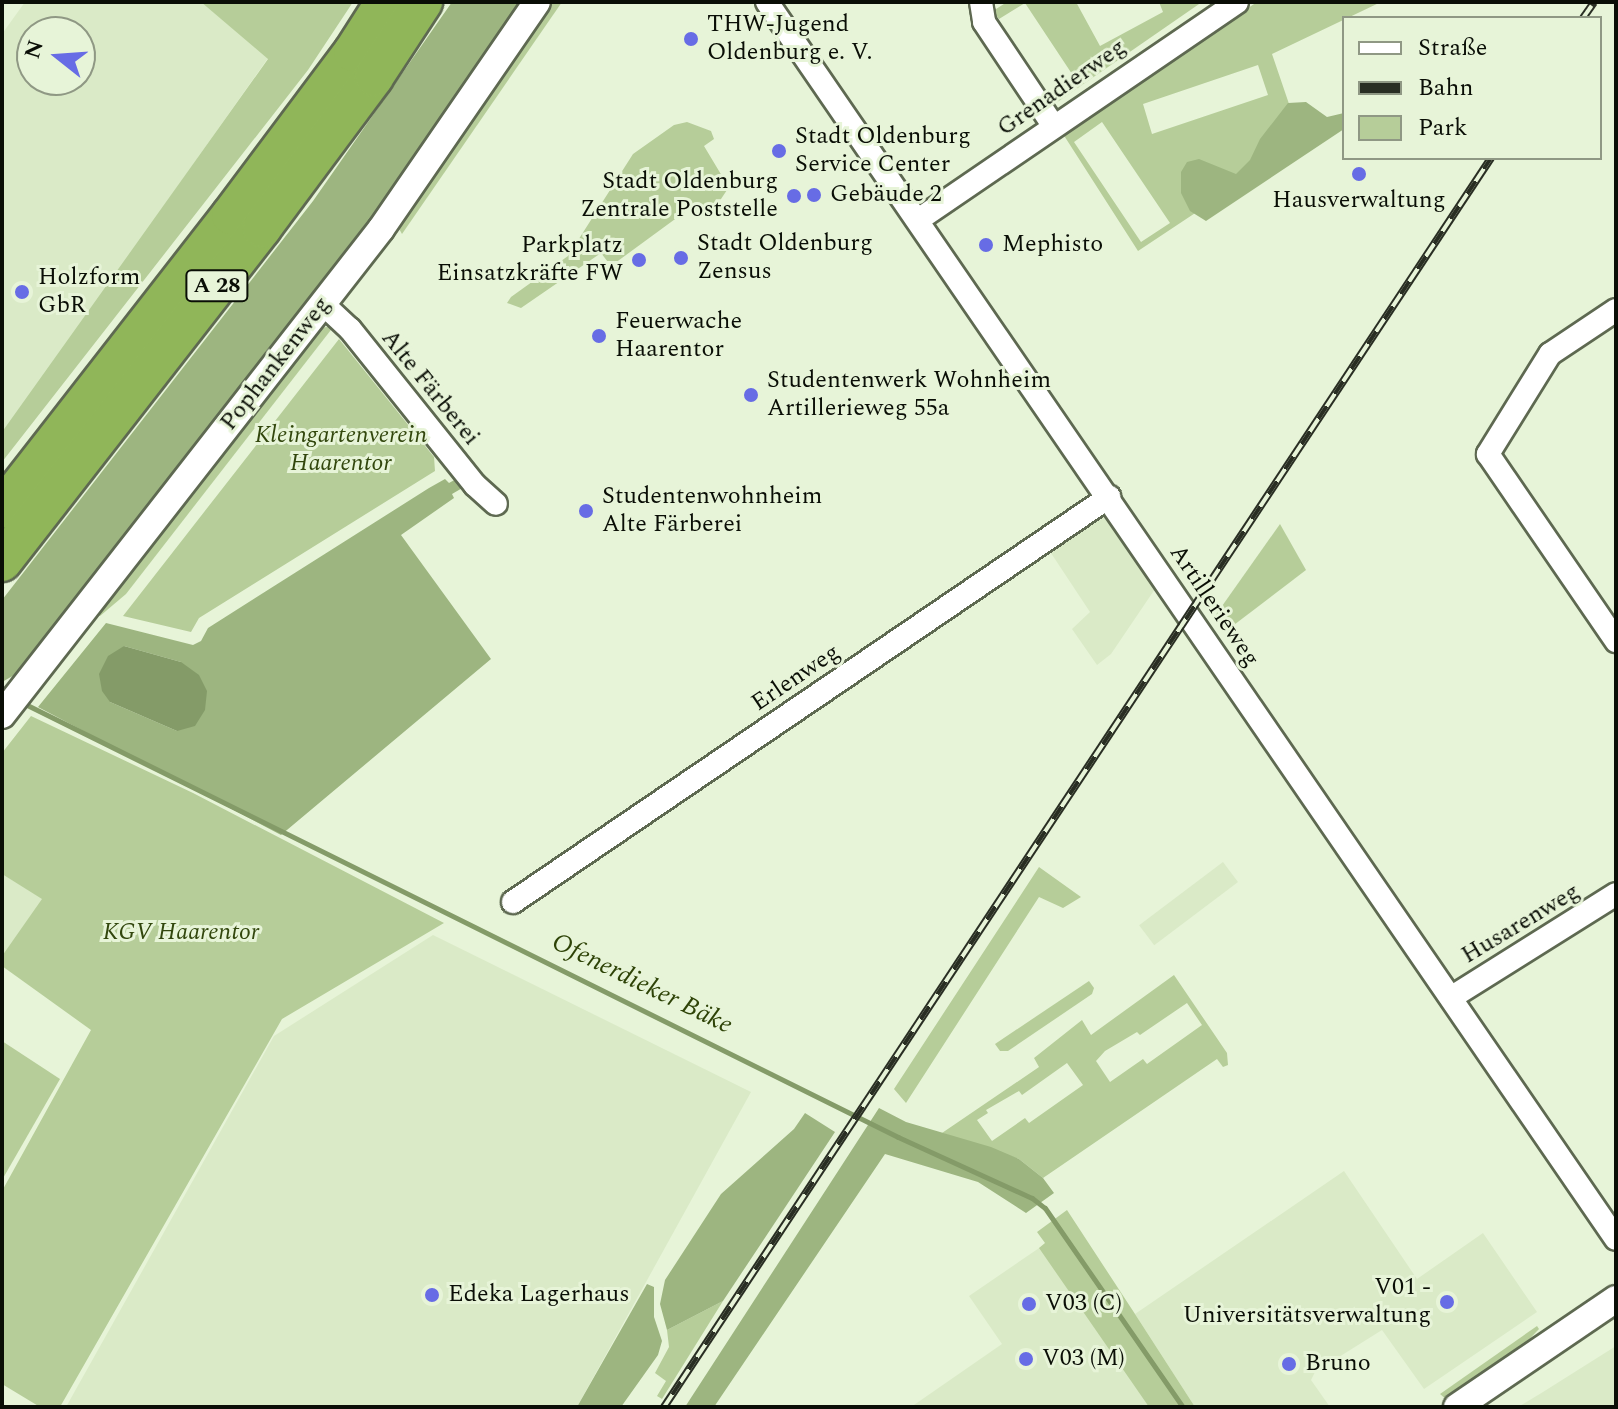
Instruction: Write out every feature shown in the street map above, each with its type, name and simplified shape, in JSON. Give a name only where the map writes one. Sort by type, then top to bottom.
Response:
[{"type":"highway","name":"A 28","points":[[2,509],[231,215],[353,52],[385,2]]},
{"type":"highway","name":"A 28","points":[[2,562],[262,228],[374,77],[423,2]]},
{"type":"street","name":"Pophankenweg","points":[[2,715],[426,167],[537,2]]},
{"type":"street","name":"Artillerieweg","points":[[767,2],[1616,1239]]},
{"type":"street","points":[[981,2],[984,22],[1053,125]]},
{"type":"street","name":"Grenadierweg","points":[[918,220],[1237,2]]},
{"type":"street","name":"Alte Färberei","points":[[323,304],[350,329],[475,485],[496,504]]},
{"type":"street","points":[[1616,310],[1550,354],[1488,454],[1616,641]]},
{"type":"street","name":"Erlenweg","points":[[513,902],[1109,497]]},
{"type":"street","name":"Husarenweg","points":[[1452,997],[1616,894]]},
{"type":"street","points":[[1457,1407],[1616,1299]]},
{"type":"shaded area","points":[[25,2],[201,2],[268,58],[4,433],[2,34]]},
{"type":"shaded area","points":[[452,2],[524,2],[418,161],[22,675],[18,673],[2,682],[2,600],[313,201]]},
{"type":"shaded area","points":[[1306,102],[1327,117],[1342,113],[1342,130],[1206,221],[1190,211],[1181,193],[1181,172],[1187,162],[1199,159],[1236,174],[1250,160],[1260,139],[1288,103]]},
{"type":"shaded area","points":[[458,478],[464,487],[452,494],[454,498],[401,535],[491,659],[281,835],[38,707],[106,623],[193,645],[201,641],[208,628],[429,488],[445,479],[449,483]],"holes":[[[124,646],[181,662],[177,731],[110,702]]]},
{"type":"shaded area","points":[[1100,502],[1155,589],[1111,654],[1097,665],[1072,629],[1090,612],[1043,541]]},
{"type":"shaded area","points":[[124,646],[181,662],[199,675],[207,691],[205,710],[195,726],[177,731],[110,702],[102,691],[99,674],[108,656]]},
{"type":"shaded area","points":[[1223,862],[1238,882],[1154,945],[1139,925]]},
{"type":"shaded area","points":[[2,874],[43,899],[2,956]]},
{"type":"shaded area","points":[[433,935],[751,1092],[577,1407],[66,1407],[274,1036]]},
{"type":"shaded area","points":[[879,1108],[906,1122],[991,1147],[1019,1159],[1043,1178],[1054,1193],[1026,1213],[978,1182],[885,1154],[714,1407],[685,1407]]},
{"type":"shaded area","points":[[805,1113],[835,1132],[723,1301],[667,1330],[660,1304],[665,1280],[721,1194],[794,1129]]},
{"type":"shaded area","points":[[1344,1171],[1417,1279],[1483,1233],[1537,1312],[1424,1389],[1382,1330],[1315,1372],[1311,1380],[1330,1407],[1195,1407],[1135,1314]]},
{"type":"shaded area","points":[[1045,1244],[1155,1407],[911,1407],[1002,1344],[969,1296]]},
{"type":"shaded area","points":[[647,1284],[654,1287],[654,1317],[662,1341],[658,1355],[621,1407],[577,1407]]},
{"type":"shaded area","points":[[1616,1346],[1616,1407],[1518,1407],[1543,1392]]},
{"type":"green space","points":[[201,2],[353,2],[308,70],[2,462],[2,432],[268,59]]},
{"type":"green space","points":[[548,2],[562,2],[402,234],[398,227]]},
{"type":"green space","points":[[1007,2],[1076,2],[1100,46],[1163,12],[1159,2],[1202,2],[1056,103],[1049,94],[1074,77],[1025,3],[999,19],[993,11]]},
{"type":"green space","points":[[1257,2],[1381,2],[1352,16],[1342,16],[1342,21],[1272,54],[1302,142],[1138,251],[1063,134]],"holes":[[[1258,65],[1268,95],[1152,134],[1143,104]],[[1102,122],[1170,223],[1141,242],[1074,142]]]},
{"type":"green space","points":[[687,122],[711,131],[714,139],[704,146],[727,190],[719,202],[705,212],[697,203],[611,266],[601,253],[521,308],[507,303],[568,256],[633,154],[674,125]]},
{"type":"green space","points":[[334,326],[126,594],[100,616],[94,612],[320,328]]},
{"type":"green space","name":"Kleingartenverein Haarentor","points":[[339,339],[434,457],[435,471],[199,618],[191,632],[123,616]]},
{"type":"green space","points":[[1280,524],[1306,570],[1226,631],[1215,616]]},
{"type":"green space","name":"KGV Haarentor","points":[[31,716],[193,793],[444,923],[282,1019],[60,1407],[40,1407],[2,1384],[2,1191],[91,1030],[2,966],[2,956],[42,899],[2,874],[2,753]]},
{"type":"green space","points":[[1039,867],[1081,897],[1063,908],[1039,897],[906,1103],[894,1089]]},
{"type":"green space","points":[[1174,975],[1227,1053],[1228,1065],[1223,1067],[1217,1059],[1043,1178],[1019,1159],[942,1133],[1039,1067],[1034,1058],[1082,1020],[1091,1035]],"holes":[[[1187,1003],[1202,1025],[1147,1064],[1143,1059],[1110,1082],[1096,1061],[1105,1051],[1137,1032],[1140,1035]],[[1067,1063],[1083,1085],[1029,1123],[1025,1118],[992,1141],[977,1120],[988,1113],[986,1110],[1019,1091],[1022,1095]]]},
{"type":"green space","points":[[1089,981],[1094,988],[1092,994],[1008,1051],[1000,1051],[995,1044]]},
{"type":"green space","points":[[2,1041],[60,1079],[2,1180]]},
{"type":"green space","points":[[1067,1210],[1195,1407],[1149,1407],[1039,1248],[1045,1243],[1037,1232]]},
{"type":"green space","points":[[723,1301],[662,1399],[657,1396],[666,1381],[655,1373],[669,1347],[667,1330]]},
{"type":"green space","points":[[1537,1326],[1539,1329],[1518,1351],[1447,1400],[1440,1394]]},
{"type":"waterway","name":"Ofenerdieker Bäke","points":[[21,702],[898,1137],[1032,1198],[1045,1208],[1183,1407]]},
{"type":"railway","points":[[1584,16],[1594,2]]},
{"type":"railway","points":[[664,1407],[1490,160]]},
{"type":"place","name":"THW-Jugend Oldenburg e. V.","points":[[691,39]]},
{"type":"place","name":"Stadt Oldenburg Service Center","points":[[779,151]]},
{"type":"place","name":"Hausverwaltung","points":[[1359,174]]},
{"type":"place","name":"Gebäude 2","points":[[814,195]]},
{"type":"place","name":"Stadt Oldenburg Zentrale Poststelle","points":[[794,196]]},
{"type":"place","name":"Mephisto","points":[[986,245]]},
{"type":"place","name":"Stadt Oldenburg Zensus","points":[[681,258]]},
{"type":"place","name":"Parkplatz Einsatzkräfte FW","points":[[639,260]]},
{"type":"place","name":"Holzform GbR","points":[[22,292]]},
{"type":"place","name":"Feuerwache Haarentor","points":[[599,336]]},
{"type":"place","name":"Studentenwerk Wohnheim Artillerieweg 55a","points":[[751,395]]},
{"type":"place","name":"Studentenwohnheim Alte Färberei","points":[[586,511]]},
{"type":"place","name":"Edeka Lagerhaus","points":[[432,1295]]},
{"type":"place","name":"V01 - Universitätsverwaltung","points":[[1447,1302]]},
{"type":"place","name":"V03 (C)","points":[[1029,1304]]},
{"type":"place","name":"V03 (M)","points":[[1026,1359]]},
{"type":"place","name":"Bruno","points":[[1289,1364]]}]
